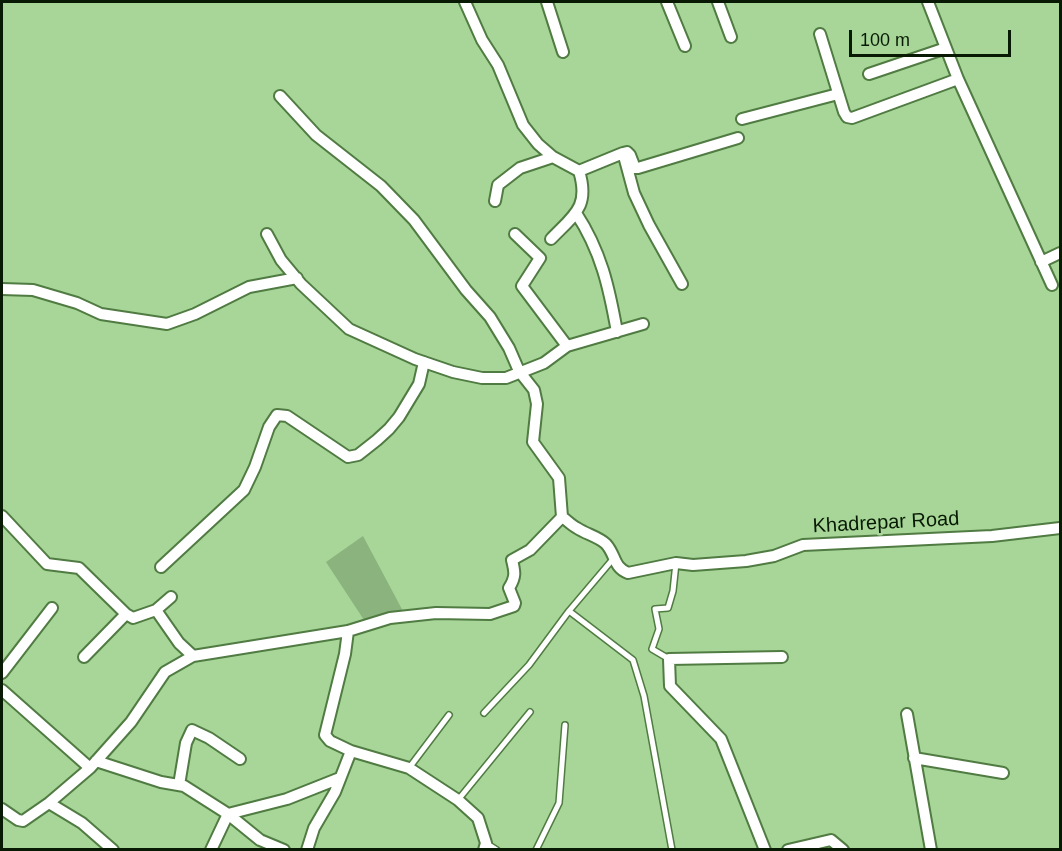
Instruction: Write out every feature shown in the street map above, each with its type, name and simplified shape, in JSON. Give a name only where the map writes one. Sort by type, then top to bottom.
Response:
[{"type":"street","points":[[465,2],[482,40],[498,65],[523,125],[538,144],[553,157],[579,171],[583,200],[576,213],[551,239]]},
{"type":"street","points":[[547,2],[563,52]]},
{"type":"street","points":[[668,2],[685,46]]},
{"type":"street","points":[[718,2],[731,37]]},
{"type":"street","points":[[928,2],[958,79],[1052,285]]},
{"type":"street","points":[[820,34],[847,117],[852,118],[958,79]]},
{"type":"street","points":[[869,74],[946,48]]},
{"type":"street","points":[[742,119],[838,94]]},
{"type":"street","points":[[2,809],[23,821],[49,803],[93,764],[131,722],[165,672],[193,656],[348,630],[390,618],[436,613],[490,614],[514,606],[509,588],[515,579],[516,572],[512,560],[530,550],[562,517],[559,478],[533,442],[537,404],[534,390],[519,371],[509,348],[490,317],[466,290],[426,238],[423,230],[381,186],[316,135],[280,96]]},
{"type":"street","points":[[579,171],[627,152],[635,168],[638,168],[738,138]]},
{"type":"street","points":[[623,153],[634,192],[649,225],[682,284]]},
{"type":"street","points":[[495,201],[498,185],[520,168],[553,157]]},
{"type":"street","points":[[576,213],[590,234],[602,262],[617,332]]},
{"type":"street","points":[[267,234],[281,260],[349,329],[424,362],[453,372],[482,378],[506,378],[544,363],[567,346],[643,324]]},
{"type":"street","points":[[515,234],[540,258],[522,286],[567,346]]},
{"type":"street","points":[[1041,262],[1060,253]]},
{"type":"street","points":[[2,289],[33,290],[77,303],[101,314],[167,324],[195,314],[249,287],[297,278]]},
{"type":"street","points":[[161,567],[244,490],[269,427],[277,415],[287,416],[348,458],[358,455],[389,429],[399,417],[419,384],[424,362]]},
{"type":"street","points":[[2,516],[47,564],[79,568],[126,614],[133,618],[156,610],[171,597]]},
{"type":"street","name":"Khadrepar Road","points":[[562,517],[576,528],[604,542],[614,555],[613,559],[622,570],[628,573],[676,563],[693,565],[746,561],[774,556],[803,545],[992,536],[1060,528]]},
{"type":"street","points":[[2,673],[52,608]]},
{"type":"street","points":[[156,610],[179,643],[193,656]]},
{"type":"street","points":[[84,657],[126,614]]},
{"type":"street","points":[[348,630],[345,654],[325,735],[330,741],[351,751],[409,768],[458,800],[478,818],[485,846]]},
{"type":"street","points":[[765,849],[721,739],[670,686],[669,658],[782,657]]},
{"type":"street","points":[[2,690],[93,764],[184,786],[228,814],[260,840],[284,849]]},
{"type":"street","points":[[907,714],[931,849]]},
{"type":"street","points":[[179,785],[186,743],[192,730],[209,738],[240,759]]},
{"type":"street","points":[[307,849],[314,828],[351,751]]},
{"type":"street","points":[[914,758],[1003,773]]},
{"type":"street","points":[[211,849],[228,814],[287,799],[340,778]]},
{"type":"street","points":[[49,803],[82,823],[113,849]]},
{"type":"street","points":[[788,849],[831,840],[843,849]]},
{"type":"lane","points":[[484,713],[529,665],[569,611],[613,559]]},
{"type":"lane","points":[[669,658],[652,649],[659,629],[655,609],[668,608],[673,591],[676,563]]},
{"type":"lane","points":[[569,611],[633,660],[644,696],[672,849]]},
{"type":"lane","points":[[458,800],[530,712]]},
{"type":"lane","points":[[409,768],[449,715]]},
{"type":"lane","points":[[536,849],[559,803],[565,725]]},
{"type":"lane","points":[[485,846],[497,849]]},
{"type":"green space","points":[[363,536],[404,613],[364,620],[326,562]]}]
